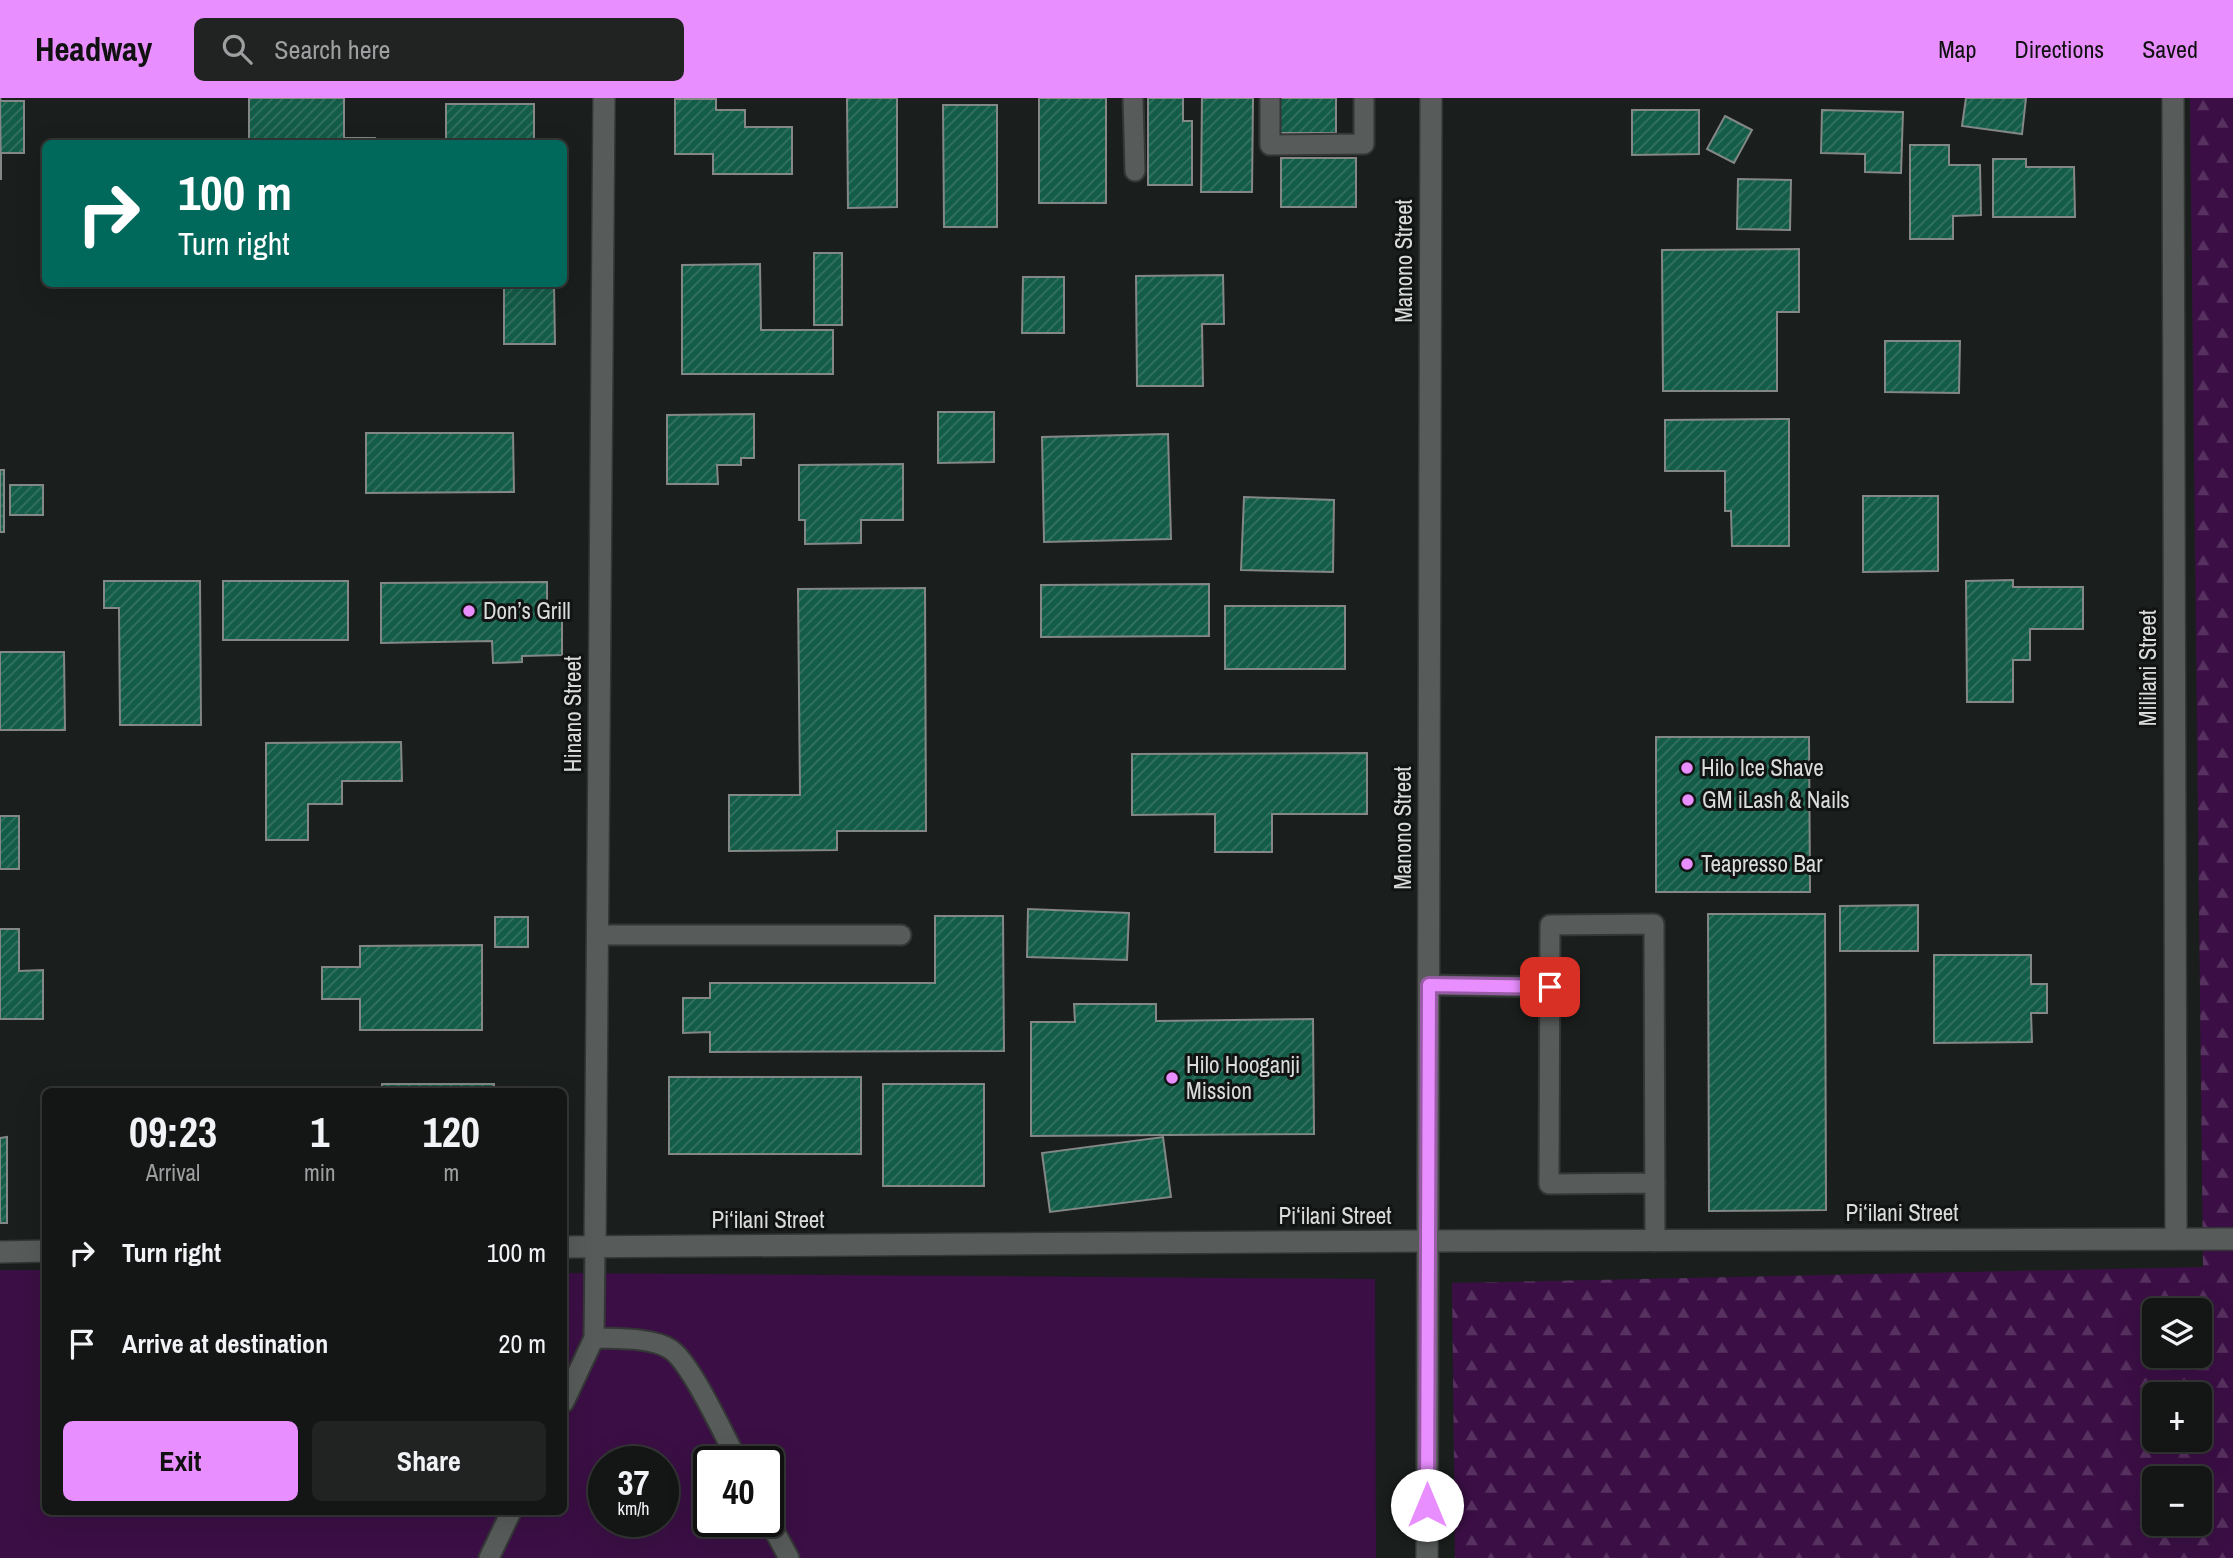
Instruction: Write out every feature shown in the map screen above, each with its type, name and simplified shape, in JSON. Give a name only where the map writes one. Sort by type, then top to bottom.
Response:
[{"type":"street","name":"Hinano Street","points":[[595,1247],[604,98]]},
{"type":"street","name":"Manono Street","points":[[1427,1558],[1431,98]]},
{"type":"street","name":"Mililani Street","points":[[2173,98],[2176,1239]]},
{"type":"street","name":"Pi‘ilani Street","points":[[567,1247],[2233,1239]]},
{"type":"street","points":[[0,1252],[42,1251]]},
{"type":"lane","points":[[1133,98],[1135,171]]},
{"type":"lane","points":[[1270,98],[1270,145],[1364,144],[1364,98]]},
{"type":"lane","points":[[1655,1183],[1549,1184],[1550,925],[1654,923],[1655,1183],[1655,1241]]},
{"type":"lane","points":[[597,935],[901,935]]},
{"type":"lane","points":[[1429,985],[1550,987]]},
{"type":"lane","points":[[567,1396],[594,1338],[595,1247]]},
{"type":"lane","points":[[594,1338],[638,1340],[669,1348],[685,1362],[730,1446]]},
{"type":"lane","points":[[489,1558],[510,1515]]},
{"type":"lane","points":[[778,1537],[789,1558]]},
{"type":"green space","points":[[2190,98],[2233,98],[2233,1558],[1455,1558],[1452,1283],[2203,1267]]},
{"type":"green space","points":[[0,1270],[42,1270],[42,1515],[567,1515],[567,1273],[1375,1279],[1376,1558],[0,1558]]},
{"type":"building","points":[[0,98],[1,101],[24,101],[24,153],[1,153],[1,180]]},
{"type":"building","points":[[249,98],[344,98],[344,138],[375,140],[249,140]]},
{"type":"building","points":[[847,98],[897,98],[897,207],[848,208]]},
{"type":"building","points":[[1039,98],[1106,98],[1106,203],[1039,203]]},
{"type":"building","points":[[1148,98],[1183,98],[1183,121],[1192,121],[1192,185],[1148,185]]},
{"type":"building","points":[[1202,98],[1253,98],[1252,192],[1201,192]]},
{"type":"building","points":[[1280,98],[1336,98],[1336,133],[1280,133]]},
{"type":"building","points":[[1966,98],[2026,98],[2022,134],[1962,126]]},
{"type":"building","points":[[675,99],[716,99],[716,110],[745,110],[745,127],[792,127],[792,174],[713,174],[713,154],[675,154]]},
{"type":"building","points":[[446,104],[534,104],[534,140],[446,140]]},
{"type":"building","points":[[943,105],[997,105],[997,227],[944,227]]},
{"type":"building","points":[[1632,110],[1699,110],[1699,154],[1632,155]]},
{"type":"building","points":[[1822,110],[1903,112],[1901,173],[1865,172],[1865,154],[1821,153]]},
{"type":"building","points":[[1725,116],[1752,130],[1734,163],[1707,149]]},
{"type":"building","points":[[1910,145],[1949,145],[1949,165],[1980,165],[1981,215],[1953,216],[1953,239],[1910,239]]},
{"type":"building","points":[[1281,158],[1356,158],[1356,207],[1281,207]]},
{"type":"building","points":[[1993,159],[2026,159],[2026,167],[2074,167],[2075,217],[1993,217]]},
{"type":"building","points":[[1738,179],[1791,180],[1790,230],[1737,229]]},
{"type":"building","points":[[1799,249],[1799,312],[1777,312],[1777,391],[1663,391],[1662,250]]},
{"type":"building","points":[[814,253],[842,253],[842,325],[814,325]]},
{"type":"building","points":[[760,264],[761,330],[833,330],[833,374],[682,374],[682,265]]},
{"type":"building","points":[[1223,275],[1224,324],[1202,324],[1203,386],[1137,386],[1136,276]]},
{"type":"building","points":[[1023,277],[1064,277],[1064,333],[1022,333]]},
{"type":"building","points":[[504,287],[554,287],[555,344],[504,344]]},
{"type":"building","points":[[1885,341],[1960,341],[1959,393],[1885,392]]},
{"type":"building","points":[[938,412],[994,412],[994,462],[938,463]]},
{"type":"building","points":[[754,414],[754,458],[741,458],[741,465],[717,465],[718,484],[667,484],[667,415]]},
{"type":"building","points":[[1789,419],[1789,546],[1732,546],[1731,511],[1725,511],[1725,471],[1665,471],[1665,420]]},
{"type":"building","points":[[366,433],[513,433],[514,492],[366,493]]},
{"type":"building","points":[[1168,434],[1171,539],[1044,542],[1042,437]]},
{"type":"building","points":[[903,464],[903,520],[861,520],[861,543],[805,544],[805,520],[799,520],[799,465]]},
{"type":"building","points":[[0,470],[4,470],[4,532],[0,532]]},
{"type":"building","points":[[10,485],[43,485],[43,515],[10,515]]},
{"type":"building","points":[[1863,496],[1938,496],[1938,571],[1863,572]]},
{"type":"building","points":[[1244,497],[1334,500],[1333,572],[1241,570]]},
{"type":"building","points":[[2013,580],[2013,587],[2083,587],[2083,629],[2030,629],[2030,660],[2013,660],[2013,702],[1967,702],[1966,581]]},
{"type":"building","points":[[104,581],[200,581],[201,725],[120,725],[119,608],[104,608]]},
{"type":"building","points":[[223,581],[348,581],[348,640],[223,640]]},
{"type":"building","points":[[547,582],[547,611],[562,611],[562,655],[522,656],[522,662],[493,663],[492,641],[381,643],[381,583]]},
{"type":"building","points":[[1209,584],[1209,636],[1041,637],[1041,585]]},
{"type":"building","points":[[925,588],[926,831],[837,831],[837,850],[729,851],[729,795],[800,795],[798,589]]},
{"type":"building","points":[[1225,606],[1345,606],[1345,669],[1225,669]]},
{"type":"building","points":[[0,652],[64,652],[65,730],[0,730]]},
{"type":"building","points":[[1656,737],[1809,737],[1810,892],[1656,892]]},
{"type":"building","points":[[401,742],[402,781],[342,781],[342,804],[308,804],[308,840],[266,840],[266,743]]},
{"type":"building","points":[[1367,753],[1367,814],[1272,814],[1272,852],[1215,852],[1215,814],[1132,815],[1132,754]]},
{"type":"building","points":[[0,816],[19,816],[19,869],[0,869]]},
{"type":"building","points":[[1918,905],[1918,951],[1840,951],[1840,906]]},
{"type":"building","points":[[1028,909],[1129,913],[1127,960],[1027,957]]},
{"type":"building","points":[[1708,914],[1825,914],[1826,1210],[1709,1211]]},
{"type":"building","points":[[935,916],[1003,916],[1004,1051],[710,1052],[710,1032],[683,1033],[683,998],[710,998],[710,983],[935,983]]},
{"type":"building","points":[[495,917],[528,917],[528,947],[495,947]]},
{"type":"building","points":[[0,929],[19,929],[19,971],[43,970],[43,1019],[0,1019]]},
{"type":"building","points":[[482,945],[482,1030],[360,1030],[360,999],[322,999],[322,967],[360,967],[360,946]]},
{"type":"building","points":[[1934,955],[2031,955],[2031,984],[2047,984],[2047,1013],[2031,1013],[2032,1042],[1934,1043]]},
{"type":"building","name":"Hilo Hooganji Mission","points":[[1074,1004],[1156,1004],[1156,1021],[1313,1019],[1314,1134],[1031,1136],[1031,1022],[1075,1022]]},
{"type":"building","points":[[669,1077],[861,1077],[861,1154],[669,1154]]},
{"type":"building","points":[[382,1084],[494,1084],[494,1088],[382,1088]]},
{"type":"building","points":[[883,1084],[984,1084],[984,1186],[883,1186]]},
{"type":"building","points":[[7,1137],[7,1223],[0,1223],[0,1138]]},
{"type":"building","points":[[1163,1137],[1171,1197],[1050,1212],[1042,1153]]},
{"type":"place","name":"Don’s Grill","points":[[469,611]]},
{"type":"place","name":"Hilo Ice Shave","points":[[1687,768]]},
{"type":"place","name":"GM iLash & Nails","points":[[1688,800]]},
{"type":"place","name":"Teapresso Bar","points":[[1687,864]]},
{"type":"place","name":"Hilo Hooganji Mission","points":[[1172,1078]]},
{"type":"route","points":[[1427,1505],[1429,985],[1550,987]]}]
